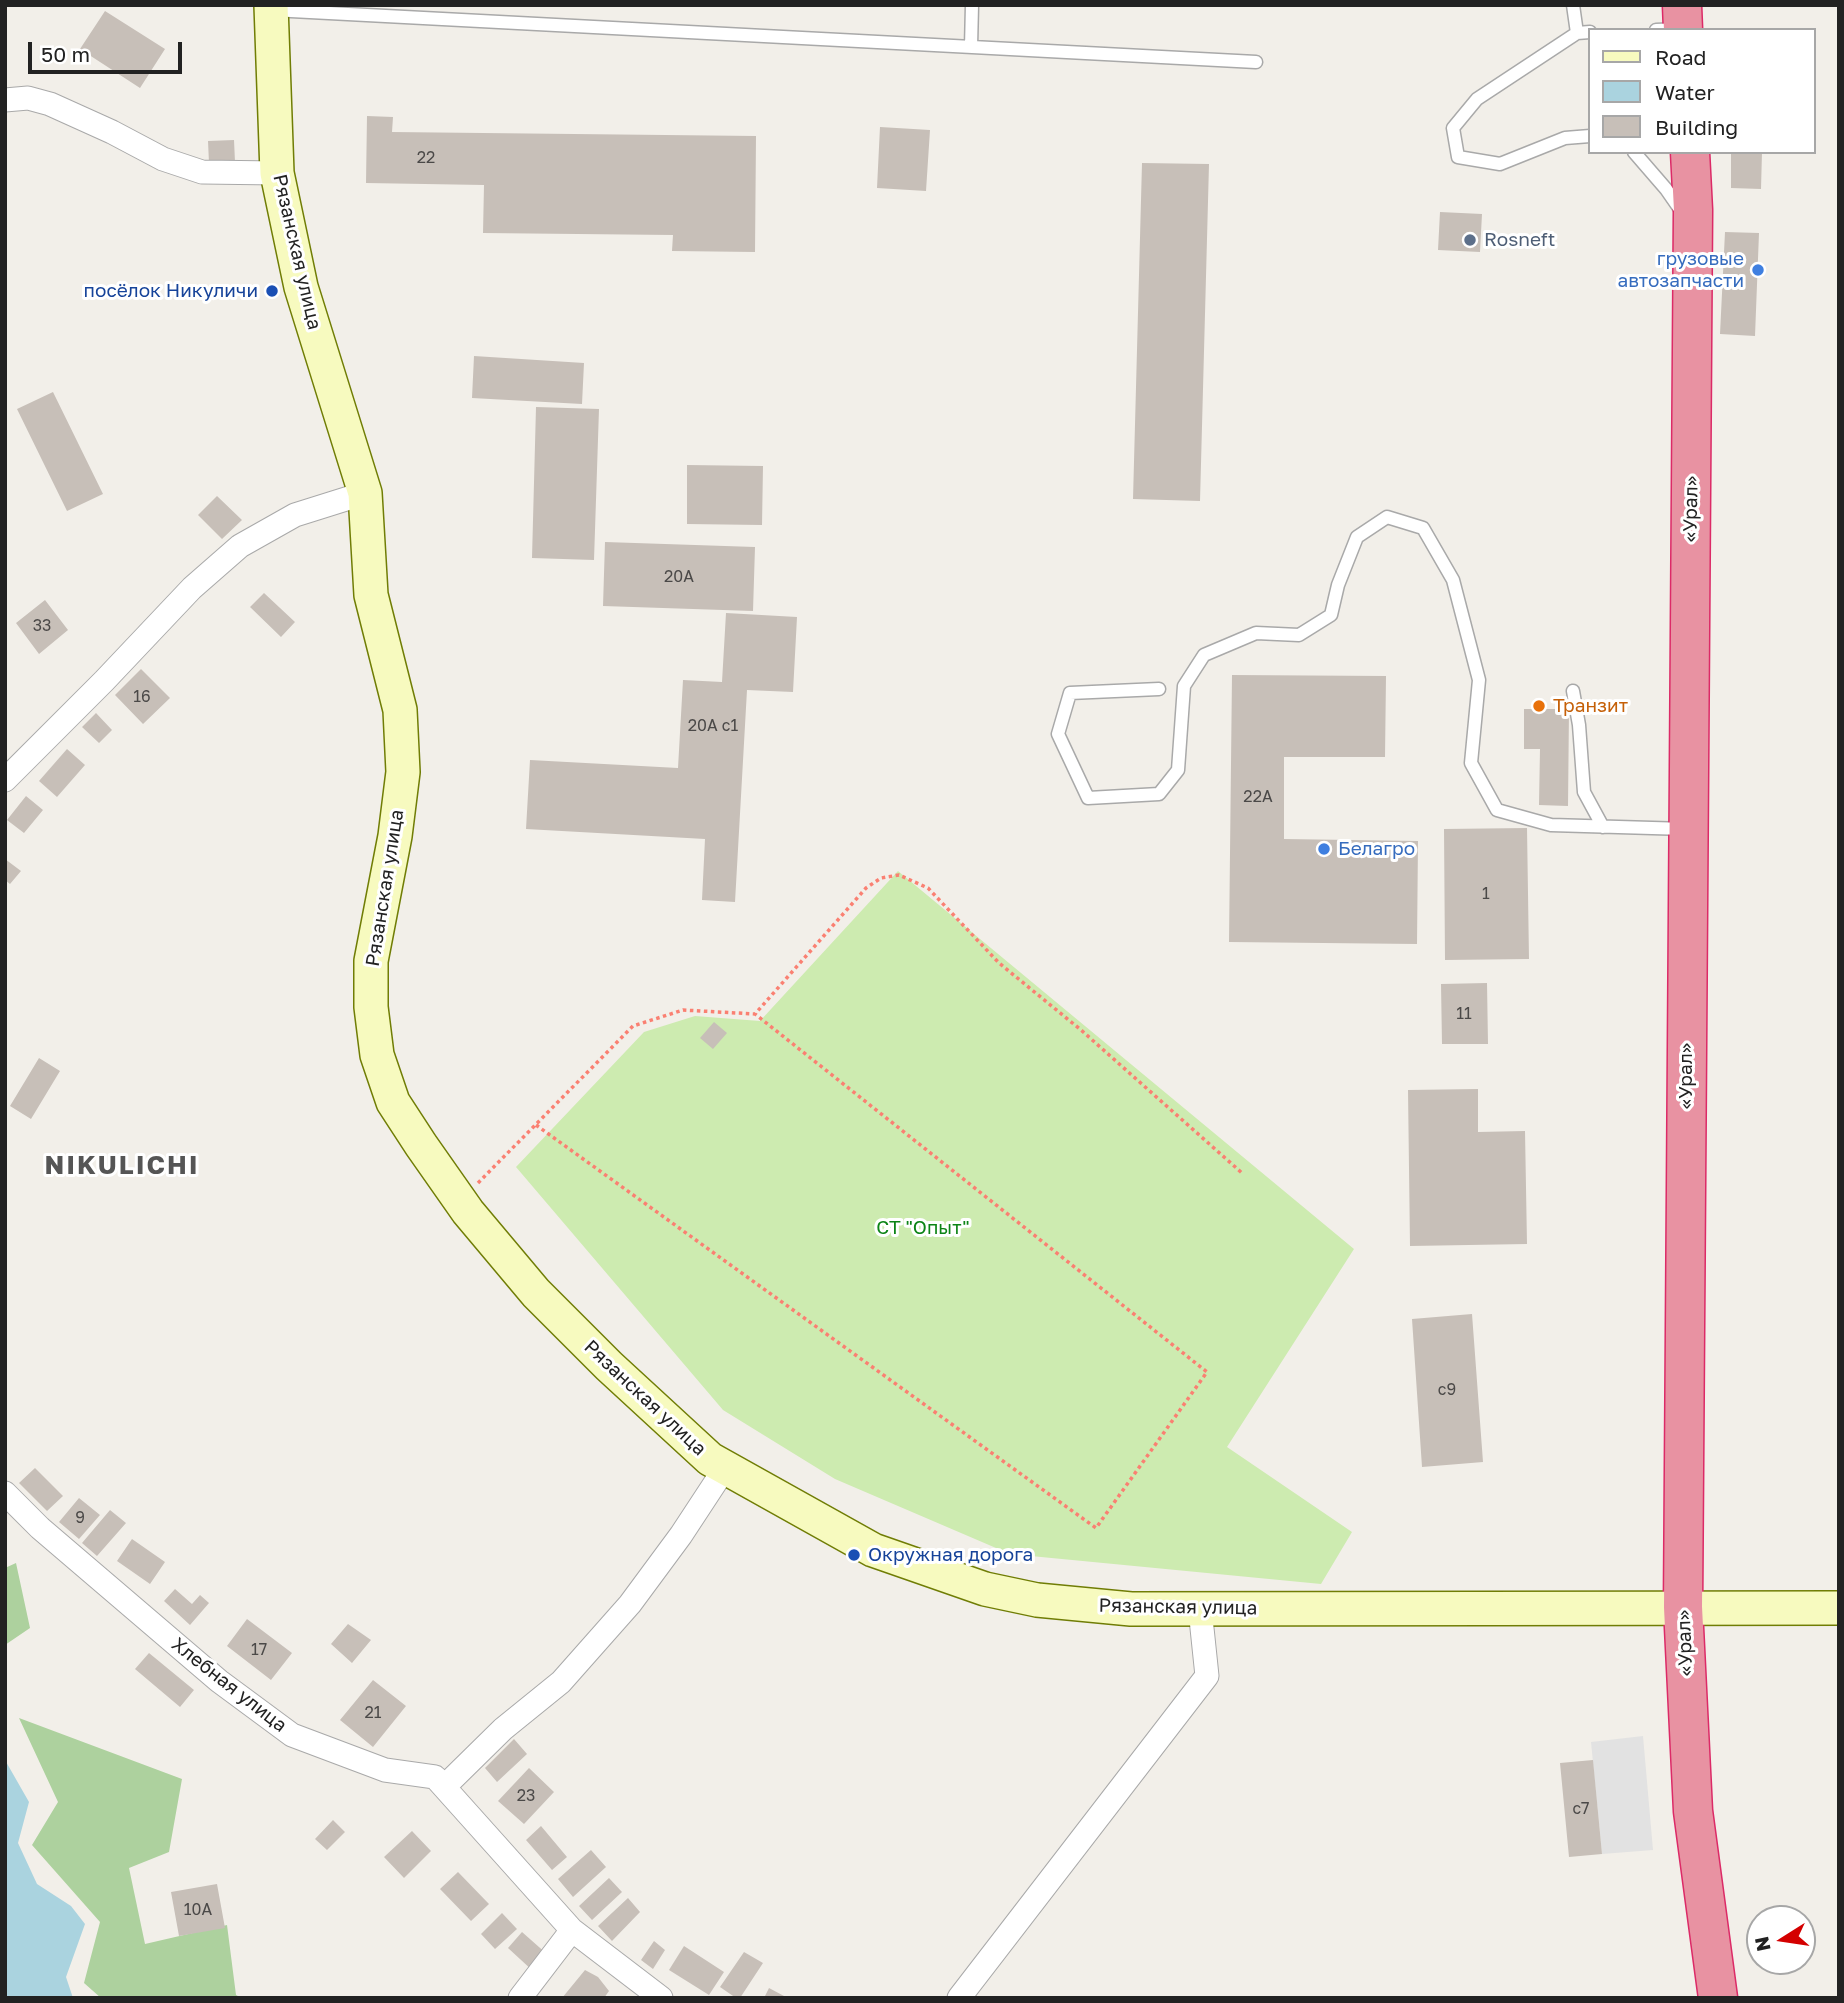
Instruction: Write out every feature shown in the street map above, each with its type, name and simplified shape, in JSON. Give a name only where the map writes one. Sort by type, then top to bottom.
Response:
[{"type":"highway","name":"«Урал»","points":[[1690,154],[1693,230],[1683,1607],[1693,1811],[1718,1998]]},
{"type":"street","name":"Рязанская улица","points":[[271,8],[277,173],[301,287],[365,493],[372,595],[400,710],[403,772],[395,835],[372,961],[371,1007],[377,1055],[393,1102],[461,1201],[536,1293],[609,1366],[705,1455],[873,1550],[985,1588],[1037,1600],[1118,1608],[1839,1608]]},
{"type":"street","points":[[5,100],[28,99],[50,104],[163,159],[202,172],[277,173]]},
{"type":"street","points":[[5,780],[192,588],[240,546],[295,515],[365,493]]},
{"type":"street","points":[[444,1787],[503,1729],[561,1682],[621,1614],[681,1535],[726,1468]]},
{"type":"street","name":"Хлебная улица","points":[[5,1493],[40,1528],[219,1681],[292,1735],[385,1770],[435,1777],[572,1930],[661,1998]]},
{"type":"street","points":[[959,1998],[1207,1676],[1200,1609]]},
{"type":"street","points":[[520,1998],[572,1930]]},
{"type":"lane","points":[[971,47],[972,5]]},
{"type":"lane","points":[[1573,5],[1583,32],[1477,99],[1453,128],[1458,157],[1500,164],[1565,138],[1588,136]]},
{"type":"lane","points":[[271,8],[1256,62]]},
{"type":"lane","points":[[1636,154],[1666,189],[1693,230]]},
{"type":"lane","points":[[1159,689],[1070,693],[1058,734],[1087,799],[1159,794],[1178,771],[1184,686],[1204,655],[1256,633],[1298,635],[1331,615],[1338,585],[1357,537],[1387,517],[1423,528],[1453,580],[1479,680],[1471,764],[1497,810],[1551,825],[1688,829]]},
{"type":"lane","points":[[1573,691],[1579,725],[1584,792],[1603,827]]},
{"type":"path","points":[[755,1014],[866,888],[881,878],[899,875],[928,888],[999,963],[1081,1030],[1242,1173]]},
{"type":"path","points":[[461,1201],[633,1026],[683,1010],[755,1014],[1207,1371],[1096,1528],[536,1125]]},
{"type":"green space","name":"СТ \"Опыт\"","points":[[898,871],[1354,1249],[1227,1447],[1352,1532],[1321,1584],[1010,1554],[835,1479],[723,1410],[516,1167],[644,1032],[695,1016],[760,1021]]},
{"type":"green space","points":[[16,1563],[30,1628],[5,1645],[5,1568]]},
{"type":"green space","points":[[19,1718],[182,1779],[169,1852],[129,1868],[145,1944],[227,1925],[236,1995],[242,1998],[101,1998],[84,1983],[100,1922],[32,1845],[58,1802]]},
{"type":"shaded area","points":[[1643,1736],[1653,1850],[1602,1854],[1591,1742]]},
{"type":"water","points":[[5,1760],[29,1802],[18,1843],[37,1884],[71,1906],[85,1924],[66,1977],[73,1998],[5,1998]]},
{"type":"building","points":[[105,11],[165,49],[140,88],[80,49]]},
{"type":"building","points":[[367,116],[393,117],[392,132],[756,136],[755,252],[672,251],[673,235],[483,233],[484,185],[366,183]]},
{"type":"building","points":[[880,127],[930,130],[926,191],[877,188]]},
{"type":"building","points":[[234,140],[235,162],[209,163],[208,141]]},
{"type":"building","points":[[1731,154],[1762,154],[1761,189],[1731,188]]},
{"type":"building","points":[[1142,163],[1209,164],[1200,501],[1133,499]]},
{"type":"building","points":[[1440,212],[1482,214],[1480,252],[1438,250]]},
{"type":"building","points":[[1725,232],[1759,233],[1755,336],[1720,334]]},
{"type":"building","points":[[474,356],[584,363],[582,404],[472,398]]},
{"type":"building","points":[[53,392],[103,494],[67,511],[17,409]]},
{"type":"building","points":[[536,407],[599,409],[594,560],[532,558]]},
{"type":"building","points":[[687,465],[763,466],[762,525],[687,524]]},
{"type":"building","points":[[217,496],[242,520],[222,539],[198,515]]},
{"type":"building","points":[[605,542],[755,547],[753,611],[603,606]]},
{"type":"building","points":[[264,593],[295,622],[281,637],[250,607]]},
{"type":"building","points":[[45,600],[68,630],[39,654],[16,623]]},
{"type":"building","points":[[726,613],[797,617],[793,692],[747,690],[735,902],[702,900],[705,839],[526,829],[530,760],[678,768],[683,680],[722,682]]},
{"type":"building","points":[[141,669],[170,698],[143,724],[115,695]]},
{"type":"building","points":[[1232,675],[1386,676],[1385,757],[1284,757],[1284,839],[1418,841],[1417,944],[1229,942]]},
{"type":"building","points":[[1524,709],[1569,709],[1568,806],[1539,805],[1540,749],[1524,749]]},
{"type":"building","points":[[96,713],[112,730],[99,743],[82,727]]},
{"type":"building","points":[[67,749],[85,765],[57,797],[39,781]]},
{"type":"building","points":[[26,796],[43,810],[24,833],[7,820]]},
{"type":"building","points":[[1527,828],[1529,959],[1445,960],[1444,829]]},
{"type":"building","points":[[5,859],[21,871],[10,884],[5,880]]},
{"type":"building","points":[[1487,983],[1488,1044],[1442,1044],[1441,984]]},
{"type":"building","points":[[714,1022],[727,1033],[713,1049],[700,1038]]},
{"type":"building","points":[[39,1058],[60,1071],[31,1119],[10,1106]]},
{"type":"building","points":[[1478,1089],[1478,1132],[1525,1131],[1527,1244],[1410,1246],[1408,1090]]},
{"type":"building","points":[[1472,1314],[1483,1462],[1422,1467],[1412,1319]]},
{"type":"building","points":[[35,1468],[63,1496],[47,1511],[19,1483]]},
{"type":"building","points":[[79,1498],[100,1515],[79,1539],[59,1522]]},
{"type":"building","points":[[110,1510],[126,1523],[97,1556],[82,1543]]},
{"type":"building","points":[[132,1539],[165,1562],[150,1584],[117,1561]]},
{"type":"building","points":[[175,1589],[192,1604],[200,1595],[209,1603],[190,1625],[164,1601]]},
{"type":"building","points":[[247,1619],[292,1653],[271,1680],[227,1646]]},
{"type":"building","points":[[348,1624],[371,1640],[352,1663],[331,1644]]},
{"type":"building","points":[[149,1653],[194,1690],[180,1707],[135,1669]]},
{"type":"building","points":[[373,1680],[406,1706],[373,1747],[340,1720]]},
{"type":"building","points":[[514,1739],[527,1754],[497,1782],[485,1768]]},
{"type":"building","points":[[1593,1760],[1602,1854],[1569,1857],[1560,1763]]},
{"type":"building","points":[[529,1768],[554,1792],[524,1824],[498,1801]]},
{"type":"building","points":[[333,1820],[345,1832],[327,1850],[315,1839]]},
{"type":"building","points":[[541,1826],[567,1857],[552,1870],[526,1840]]},
{"type":"building","points":[[412,1831],[431,1851],[404,1878],[384,1857]]},
{"type":"building","points":[[591,1850],[606,1867],[573,1897],[558,1879]]},
{"type":"building","points":[[458,1872],[489,1904],[471,1921],[440,1889]]},
{"type":"building","points":[[609,1878],[622,1892],[592,1920],[579,1906]]},
{"type":"building","points":[[217,1884],[225,1928],[179,1936],[171,1892]]},
{"type":"building","points":[[628,1898],[640,1912],[612,1941],[598,1926]]},
{"type":"building","points":[[502,1913],[517,1929],[495,1949],[481,1934]]},
{"type":"building","points":[[522,1932],[548,1955],[533,1971],[508,1948]]},
{"type":"building","points":[[654,1941],[665,1950],[653,1969],[641,1960]]},
{"type":"building","points":[[684,1946],[724,1972],[709,1995],[669,1970]]},
{"type":"building","points":[[744,1952],[763,1963],[740,1998],[736,1998],[720,1987]]},
{"type":"building","points":[[585,1970],[598,1977],[609,1991],[604,1998],[562,1998]]},
{"type":"building","points":[[769,1988],[784,1996],[783,1998],[764,1998]]},
{"type":"place","name":"Rosneft","points":[[1470,240]]},
{"type":"place","name":"грузовые автозапчасти","points":[[1758,270]]},
{"type":"place","name":"посёлок Никуличи","points":[[272,291]]},
{"type":"place","name":"Транзит","points":[[1539,706]]},
{"type":"place","name":"Белагро","points":[[1324,849]]},
{"type":"place","name":"Окружная дорога","points":[[854,1555]]},
{"type":"district","name":"NIKULICHI","points":[[122,1166]]}]
